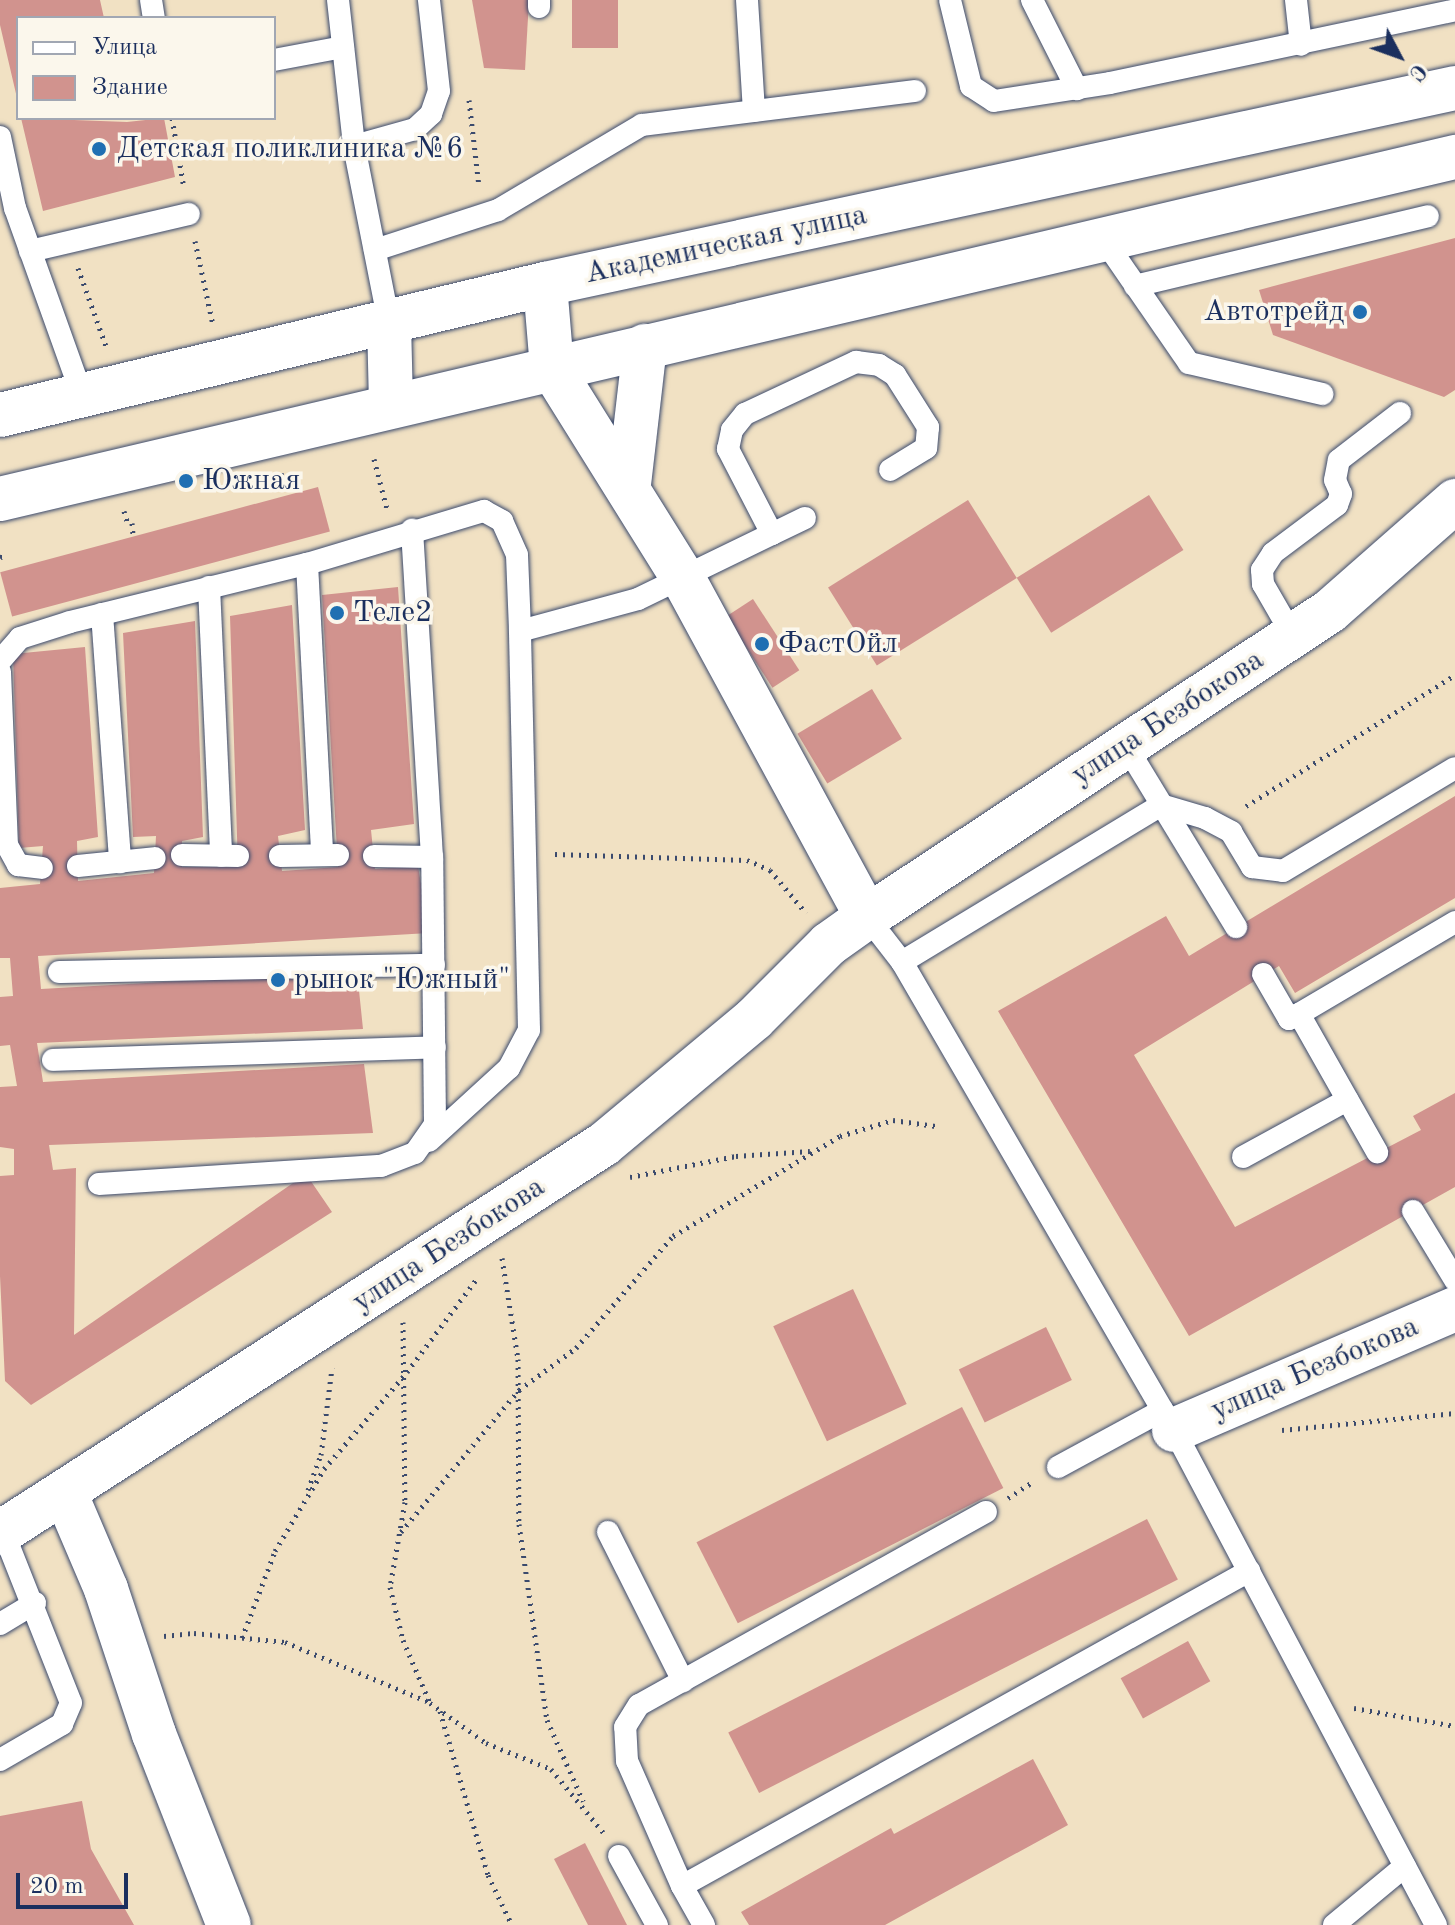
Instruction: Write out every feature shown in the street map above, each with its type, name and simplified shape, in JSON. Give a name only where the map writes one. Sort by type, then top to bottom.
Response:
[{"type":"street","name":"Академическая улица","points":[[0,415],[545,284],[1455,88]]},
{"type":"street","points":[[0,499],[1102,237],[1455,157]]},
{"type":"street","points":[[545,284],[552,368],[629,484],[683,578],[867,917]]},
{"type":"street","points":[[389,322],[391,406]]},
{"type":"street","points":[[629,484],[645,346]]},
{"type":"street","name":"улица Безбокова","points":[[2,1532],[66,1495],[604,1144],[867,917],[1330,611],[1455,501]]},
{"type":"street","name":"улица Безбокова","points":[[1168,1420],[1455,1309]]},
{"type":"street","points":[[66,1495],[229,1925]]},
{"type":"lane","points":[[338,0],[354,146],[389,322]]},
{"type":"lane","points":[[354,146],[415,129],[431,114],[439,91],[429,0]]},
{"type":"lane","points":[[747,0],[754,111]]},
{"type":"lane","points":[[950,0],[971,86],[994,101],[1077,89],[1301,45],[1455,10]]},
{"type":"lane","points":[[1032,0],[1077,89]]},
{"type":"lane","points":[[1296,0],[1301,45]]},
{"type":"lane","points":[[276,60],[343,47]]},
{"type":"lane","points":[[375,250],[483,215],[642,125],[915,91]]},
{"type":"lane","points":[[0,137],[30,251],[82,395]]},
{"type":"lane","points":[[30,251],[189,214]]},
{"type":"lane","points":[[1135,286],[1428,216]]},
{"type":"lane","points":[[1102,237],[1189,363],[1322,394]]},
{"type":"lane","points":[[772,534],[728,449],[732,430],[745,414],[856,362],[879,365],[895,375],[928,427],[926,448],[890,470]]},
{"type":"lane","points":[[1293,636],[1263,584],[1262,570],[1273,553],[1337,505],[1339,460],[1400,413]]},
{"type":"lane","points":[[0,661],[20,638],[102,614],[307,564],[484,511],[502,521],[517,555],[529,1030],[509,1068],[415,1153],[381,1166],[99,1184]]},
{"type":"lane","points":[[520,631],[638,599],[805,518]]},
{"type":"lane","points":[[403,533],[432,857],[435,1124],[415,1153]]},
{"type":"lane","points":[[280,856],[330,855],[307,564]]},
{"type":"lane","points":[[182,855],[229,856],[209,587]]},
{"type":"lane","points":[[102,614],[120,862]]},
{"type":"lane","points":[[0,672],[7,845],[18,865],[42,868]]},
{"type":"lane","points":[[1126,746],[1236,927]]},
{"type":"lane","points":[[1161,805],[1231,832],[1252,867],[1283,871],[1455,768]]},
{"type":"lane","points":[[902,962],[1161,805]]},
{"type":"lane","points":[[374,856],[432,857]]},
{"type":"lane","points":[[78,866],[155,858]]},
{"type":"lane","points":[[867,917],[902,962],[1168,1420],[1436,1925]]},
{"type":"lane","points":[[1263,974],[1289,1019],[1455,922]]},
{"type":"lane","points":[[59,972],[434,965]]},
{"type":"lane","points":[[1299,1014],[1377,1152]]},
{"type":"lane","points":[[53,1060],[435,1047]]},
{"type":"lane","points":[[1243,1157],[1347,1100]]},
{"type":"lane","points":[[1413,1211],[1455,1280]]},
{"type":"lane","points":[[1058,1467],[1168,1420]]},
{"type":"lane","points":[[704,1925],[682,1886],[627,1761],[625,1727],[639,1705],[986,1512]]},
{"type":"lane","points":[[0,1760],[62,1724],[71,1703],[35,1603],[2,1532]]},
{"type":"lane","points":[[608,1532],[683,1681]]},
{"type":"lane","points":[[682,1886],[1249,1571]]},
{"type":"lane","points":[[0,1624],[35,1603]]},
{"type":"lane","points":[[619,1856],[657,1925]]},
{"type":"lane","points":[[1334,1925],[1405,1866]]},
{"type":"path","points":[[468,97],[483,215]]},
{"type":"path","points":[[172,120],[213,326]]},
{"type":"path","points":[[69,242],[107,351]]},
{"type":"path","points":[[374,459],[403,533]]},
{"type":"path","points":[[132,523],[133,534]]},
{"type":"path","points":[[1218,825],[1455,675]]},
{"type":"path","points":[[525,853],[747,860],[770,870],[809,917]]},
{"type":"path","points":[[401,1532],[519,1390],[576,1348],[673,1236],[840,1136],[893,1120],[936,1126]]},
{"type":"path","points":[[618,1181],[736,1156],[815,1151]]},
{"type":"path","points":[[501,1249],[519,1390],[519,1524],[547,1720],[585,1805],[619,1856]]},
{"type":"path","points":[[242,1638],[275,1551],[324,1469],[407,1372],[488,1263]]},
{"type":"path","points":[[399,1277],[407,1372],[401,1532],[390,1587],[403,1640],[430,1703]]},
{"type":"path","points":[[303,1504],[321,1455],[341,1315]]},
{"type":"path","points":[[1265,1432],[1455,1413]]},
{"type":"path","points":[[986,1512],[1058,1467]]},
{"type":"path","points":[[123,1640],[194,1633],[285,1642],[430,1703],[486,1743],[551,1769],[585,1805]]},
{"type":"path","points":[[1318,1702],[1455,1726]]},
{"type":"path","points":[[440,1710],[488,1875],[512,1925]]},
{"type":"building","points":[[0,0],[100,0],[104,16],[16,16],[16,94],[0,25]]},
{"type":"building","points":[[472,0],[529,0],[525,70],[484,68]]},
{"type":"building","points":[[572,0],[618,0],[618,48],[572,48]]},
{"type":"building","name":"Детская поликлиника №6","points":[[21,120],[164,120],[175,177],[43,211]]},
{"type":"building","name":"Автотрейд","points":[[1455,238],[1455,390],[1444,397],[1273,335],[1259,290]]},
{"type":"building","points":[[318,487],[330,531],[12,617],[0,572]]},
{"type":"building","points":[[1149,495],[1183,550],[1051,633],[1017,578]]},
{"type":"building","points":[[968,500],[1017,578],[877,665],[828,587]]},
{"type":"building","name":"рынок \"Южный\"","points":[[398,587],[414,824],[371,830],[375,869],[418,866],[429,933],[38,956],[41,989],[357,971],[363,1029],[37,1043],[43,1082],[364,1064],[373,1133],[49,1145],[53,1170],[76,1168],[74,1335],[306,1174],[332,1212],[31,1405],[5,1381],[0,1276],[0,1176],[14,1175],[14,1149],[0,1147],[0,1087],[17,1086],[10,1045],[0,1046],[0,997],[13,996],[10,958],[0,958],[0,888],[40,884],[43,846],[19,848],[13,654],[85,647],[98,837],[77,841],[78,881],[154,873],[156,836],[133,837],[123,633],[195,621],[203,837],[182,841],[182,867],[238,867],[230,616],[292,605],[305,830],[278,836],[282,871],[338,867],[322,595]]},
{"type":"building","name":"ФастОйл","points":[[753,599],[799,670],[772,688],[726,616]]},
{"type":"building","points":[[872,689],[902,739],[827,784],[797,734]]},
{"type":"building","points":[[1455,796],[1455,898],[1295,993],[1279,966],[1134,1055],[1235,1227],[1421,1130],[1413,1116],[1455,1093],[1455,1187],[1189,1336],[998,1011],[1166,916],[1189,956]]},
{"type":"building","points":[[853,1289],[907,1404],[827,1441],[773,1326]]},
{"type":"building","points":[[1046,1327],[1072,1380],[985,1423],[959,1370]]},
{"type":"building","points":[[962,1407],[1003,1488],[738,1623],[696,1542]]},
{"type":"building","points":[[1147,1519],[1178,1580],[759,1793],[728,1732]]},
{"type":"building","points":[[1188,1641],[1210,1681],[1143,1719],[1121,1678]]},
{"type":"building","points":[[1033,1759],[1068,1825],[885,1925],[749,1925],[741,1912],[891,1828],[894,1834]]},
{"type":"building","points":[[82,1801],[91,1849],[134,1925],[0,1925],[0,1816]]},
{"type":"building","points":[[585,1843],[627,1925],[588,1925],[554,1859]]},
{"type":"place","name":"Детская поликлиника №6","points":[[99,149]]},
{"type":"place","name":"Автотрейд","points":[[1360,312]]},
{"type":"place","name":"Южная","points":[[186,481]]},
{"type":"place","name":"Теле2","points":[[337,613]]},
{"type":"place","name":"ФастОйл","points":[[762,644]]},
{"type":"place","name":"рынок \"Южный\"","points":[[278,980]]}]
